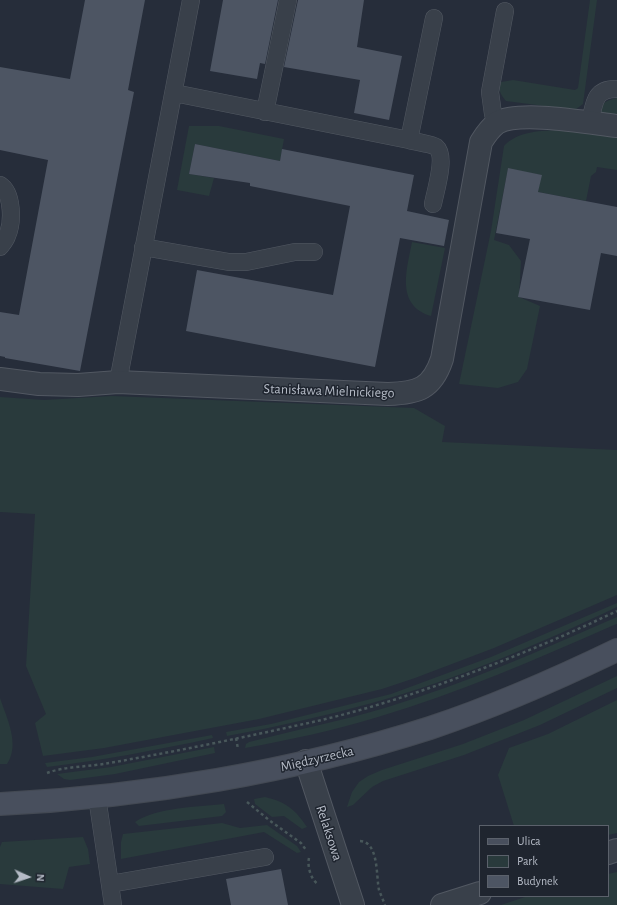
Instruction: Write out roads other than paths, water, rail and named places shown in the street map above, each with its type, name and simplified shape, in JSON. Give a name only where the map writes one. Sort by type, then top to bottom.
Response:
[{"type":"main road","name":"Międzyrzecka","points":[[0,804],[134,792],[242,775],[358,749],[432,727],[483,708],[555,679],[617,650]]},
{"type":"street","points":[[498,122],[524,117],[617,126]]},
{"type":"street","name":"Stanisława Mielnickiego","points":[[0,379],[39,384],[78,385],[118,382],[388,394],[404,394],[426,386],[434,379],[442,360],[482,142],[488,131],[498,122]]},
{"type":"street","name":"Relaksowa","points":[[306,761],[353,905]]},
{"type":"street","points":[[442,905],[479,893]]},
{"type":"lane","points":[[118,382],[191,0]]},
{"type":"lane","points":[[265,112],[288,0]]},
{"type":"lane","points":[[498,122],[492,109],[490,92],[504,11]]},
{"type":"lane","points":[[410,140],[434,18]]},
{"type":"lane","points":[[590,123],[593,106],[599,93],[617,86]]},
{"type":"lane","points":[[174,93],[410,140],[436,147],[441,154],[441,162],[433,204]]},
{"type":"lane","points":[[0,185],[4,188],[10,200],[11,218],[8,236],[0,247]]},
{"type":"lane","points":[[143,247],[229,262],[246,262],[295,252],[314,252]]},
{"type":"lane","points":[[97,796],[113,905]]},
{"type":"lane","points":[[110,884],[265,857]]}]
